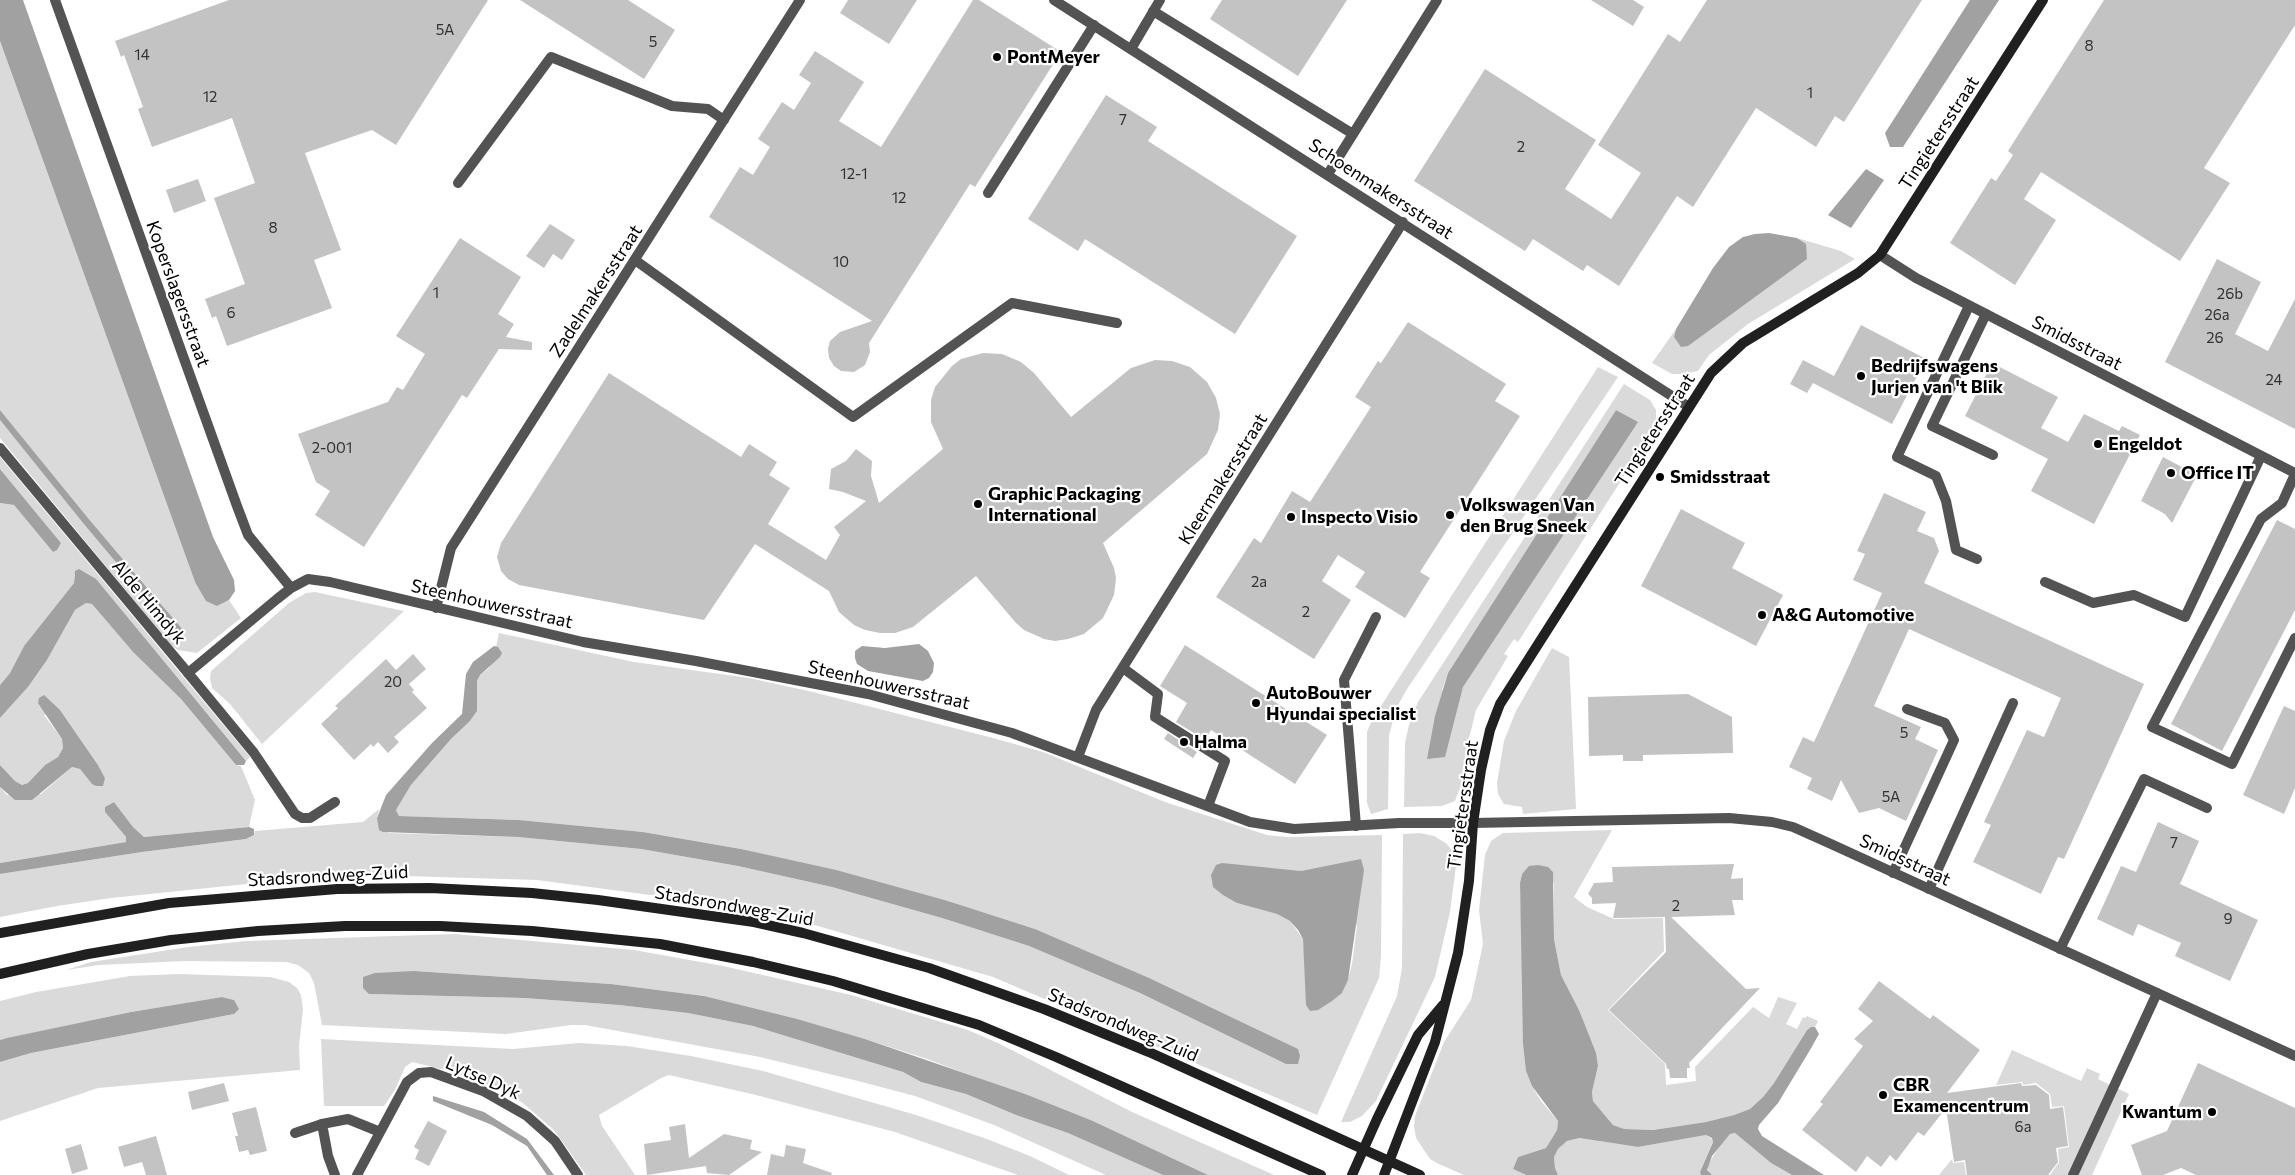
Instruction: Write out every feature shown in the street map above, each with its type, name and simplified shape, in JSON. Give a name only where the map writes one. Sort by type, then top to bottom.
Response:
[{"type":"main road","name":"Tingietersstraat","points":[[1384,1175],[1435,1042],[1458,953],[1469,881],[1473,823],[1482,762],[1490,730],[1500,704],[1711,373],[1743,342],[1858,273],[1880,256],[2043,0]]},
{"type":"main road","name":"Stadsrondweg-Zuid","points":[[0,933],[169,903],[337,889],[430,888],[532,893],[608,901],[754,922],[803,933],[930,968],[1044,1009],[1148,1052],[1420,1175]]},
{"type":"main road","points":[[0,974],[88,954],[171,940],[258,931],[345,926],[440,926],[532,931],[660,944],[752,962],[833,981],[979,1025],[1056,1056],[1321,1175]]},
{"type":"main road","name":"Tingietersstraat","points":[[1352,1175],[1418,1036],[1445,1002]]},
{"type":"street","name":"Koperslagersstraat","points":[[55,0],[236,506],[248,535],[291,588]]},
{"type":"street","name":"Zadelmakersstraat","points":[[436,608],[451,548],[800,0]]},
{"type":"street","name":"Schoenmakersstraat","points":[[1054,0],[1689,407]]},
{"type":"street","points":[[1131,49],[1160,0]]},
{"type":"street","points":[[1328,174],[1437,0]]},
{"type":"street","points":[[1153,11],[1353,134]]},
{"type":"street","points":[[988,193],[1094,25]]},
{"type":"street","points":[[458,183],[550,57],[672,106],[708,109],[724,120]]},
{"type":"street","name":"Kleermakersstraat","points":[[1078,757],[1096,710],[1403,222]]},
{"type":"street","name":"Smidsstraat","points":[[1880,256],[1916,278],[1969,306],[2295,474]]},
{"type":"street","points":[[635,260],[853,417],[1012,303],[1117,323]]},
{"type":"street","points":[[1969,306],[1897,457],[1936,476],[1946,501],[1956,550],[1977,559]]},
{"type":"street","points":[[1986,314],[1932,426],[1993,454]]},
{"type":"street","name":"Alde Himdyk","points":[[0,448],[254,753],[295,814],[302,818],[310,818],[335,802]]},
{"type":"street","points":[[2045,582],[2093,603],[2134,595],[2185,617],[2261,456]]},
{"type":"street","points":[[2295,474],[2282,503],[2261,519],[2152,727],[2232,764],[2295,638]]},
{"type":"street","name":"Steenhouwersstraat","points":[[291,588],[308,580],[323,581],[583,642],[715,664],[868,694],[975,722],[1078,757],[1250,822],[1294,829],[1398,823],[1473,823]]},
{"type":"street","points":[[188,673],[291,588]]},
{"type":"street","points":[[1356,826],[1344,680],[1376,617]]},
{"type":"street","points":[[1123,668],[1158,694],[1155,717],[1225,761],[1208,806]]},
{"type":"street","points":[[1929,889],[2013,703]]},
{"type":"street","points":[[1893,873],[1954,740],[1945,723],[1907,709]]},
{"type":"street","points":[[2060,949],[2144,778],[2207,808]]},
{"type":"street","name":"Smidsstraat","points":[[1473,823],[1750,818],[1793,827],[2295,1056]]},
{"type":"street","points":[[2072,1175],[2157,993]]},
{"type":"street","name":"Lytse Dyk","points":[[357,1175],[407,1082],[419,1073],[431,1072],[483,1091],[527,1116],[554,1140],[578,1175]]},
{"type":"street","points":[[295,1132],[322,1124],[348,1120],[380,1132]]},
{"type":"street","points":[[322,1124],[328,1156],[335,1175]]},
{"type":"shaded area","points":[[0,0],[23,0],[213,537],[234,580],[235,591],[229,600],[217,606],[206,601],[195,582],[0,41]]},
{"type":"shaded area","points":[[1970,0],[1999,0],[1903,147],[1890,147],[1885,133]]},
{"type":"shaded area","points":[[0,41],[195,582],[217,606],[229,600],[241,618],[197,653],[178,650],[172,646],[0,438],[0,420],[177,635],[181,634],[182,630],[159,601],[0,410]]},
{"type":"shaded area","points":[[1866,169],[1884,180],[1851,228],[1828,215]]},
{"type":"shaded area","points":[[1769,233],[1797,238],[1806,244],[1807,259],[1688,346],[1681,347],[1674,337],[1676,329],[1713,268],[1729,247],[1743,237]]},
{"type":"shaded area","points":[[1797,238],[1841,251],[1855,259],[1748,324],[1709,355],[1698,371],[1672,374],[1652,363],[1676,329],[1674,337],[1806,245]]},
{"type":"shaded area","points":[[1598,367],[1618,377],[1407,689],[1397,707],[1389,735],[1388,809],[1371,814],[1367,803],[1367,732],[1372,720]]},
{"type":"shaded area","points":[[1624,384],[1650,400],[1656,410],[1654,429],[1518,642],[1514,639],[1504,654],[1508,656],[1476,710],[1466,751],[1461,785],[1455,801],[1442,806],[1404,807],[1405,743],[1409,725],[1418,702]],"holes":[[[1616,410],[1637,422],[1472,671],[1463,687],[1457,705],[1442,690],[1448,673]]]},
{"type":"shaded area","points":[[0,410],[183,630],[180,635],[177,635],[83,523],[0,420]]},
{"type":"shaded area","points":[[1616,410],[1638,422],[1463,687],[1445,757],[1427,759],[1435,716],[1448,673]]},
{"type":"shaded area","points":[[0,457],[250,757],[246,761],[184,687],[74,574],[74,583],[24,646],[10,673],[0,685],[0,503],[14,505],[53,552],[61,543],[0,469]]},
{"type":"shaded area","points":[[0,469],[61,543],[57,550],[53,552],[14,505],[0,503]]},
{"type":"shaded area","points":[[79,569],[96,579],[246,761],[244,765],[236,765],[181,699],[133,652],[92,604],[86,603],[75,610],[47,660],[28,687],[0,718],[0,685],[10,673],[24,646],[74,583],[75,571]]},
{"type":"shaded area","points":[[315,592],[404,611],[262,744],[230,704],[212,688],[211,671],[289,603],[306,593]]},
{"type":"shaded area","points":[[86,603],[92,604],[133,652],[181,699],[236,765],[241,766],[255,800],[249,827],[144,837],[133,827],[114,802],[105,807],[105,812],[126,837],[126,842],[0,863],[0,787],[7,795],[41,794],[72,767],[80,769],[92,784],[105,778],[60,710],[44,715],[62,739],[63,748],[58,757],[45,765],[28,783],[22,785],[15,781],[0,765],[0,718],[28,687],[47,660],[75,610]]},
{"type":"shaded area","points":[[499,633],[634,662],[749,678],[813,692],[1043,752],[1165,802],[1267,835],[1286,837],[1382,835],[1381,956],[1379,978],[1317,1115],[993,977],[818,926],[688,900],[537,880],[372,875],[266,882],[111,898],[0,917],[0,874],[142,852],[246,839],[254,835],[255,831],[363,822],[379,809],[377,818],[388,833],[518,837],[641,849],[738,866],[832,887],[942,918],[1029,946],[1140,993],[1286,1064],[1147,977],[1035,929],[948,901],[741,849],[643,832],[519,820],[399,816],[396,810],[411,785],[451,739],[469,722],[476,696],[477,681],[480,675],[489,668],[498,647],[496,647]],"holes":[[[1321,868],[1357,926],[1352,964],[1342,993],[1304,950],[1303,939],[1290,921],[1277,914],[1237,903],[1284,870],[1301,871]]]},
{"type":"shaded area","points":[[919,644],[928,651],[934,663],[933,672],[929,678],[923,681],[868,671],[857,664],[855,658],[855,651],[862,646],[885,648]]},
{"type":"shaded area","points":[[494,646],[498,647],[502,653],[480,675],[477,681],[477,711],[411,785],[396,810],[399,816],[519,820],[643,832],[741,849],[836,870],[948,901],[1035,929],[1147,977],[1298,1049],[1300,1056],[1298,1064],[1286,1064],[1140,993],[1029,946],[942,918],[832,887],[738,866],[641,849],[518,837],[383,832],[379,830],[377,818],[386,795],[432,743],[462,714],[466,674],[473,662]]},
{"type":"shaded area","points":[[1552,648],[1569,657],[1576,809],[1523,814],[1522,807],[1504,804],[1498,794],[1497,783],[1504,741],[1516,711]]},
{"type":"shaded area","points":[[44,695],[60,710],[98,765],[105,778],[103,786],[92,784],[80,769],[72,767],[32,800],[15,800],[0,787],[0,765],[15,781],[22,785],[28,783],[45,765],[58,757],[63,748],[62,739],[38,703],[39,698]]},
{"type":"shaded area","points":[[114,802],[133,827],[144,837],[249,827],[254,829],[254,835],[246,839],[142,852],[0,874],[0,863],[126,842],[126,837],[105,812],[105,807]]},
{"type":"shaded area","points":[[1612,830],[1574,897],[1587,907],[1614,919],[1663,918],[1664,951],[1608,1010],[1665,1064],[1666,1085],[1696,1081],[1695,1067],[1753,1007],[1769,1018],[1778,997],[1797,1003],[1786,1024],[1797,1029],[1803,1017],[1807,1016],[1818,1021],[1815,1027],[1807,1030],[1774,1083],[1750,1109],[1706,1122],[1653,1130],[1623,1129],[1613,1125],[1593,1101],[1592,1092],[1598,1066],[1579,1010],[1561,975],[1554,939],[1554,883],[1522,874],[1520,883],[1526,1071],[1541,1101],[1558,1121],[1557,1130],[1546,1148],[1518,1157],[1513,1169],[1526,1175],[1464,1175],[1439,1164],[1430,1159],[1416,1138],[1415,1116],[1444,1042],[1471,1000],[1483,944],[1479,910],[1485,855],[1491,841],[1503,833]]},
{"type":"shaded area","points":[[1420,833],[1434,836],[1447,844],[1457,858],[1450,912],[1435,977],[1376,1101],[1362,1116],[1350,1122],[1341,1122],[1397,996],[1402,968],[1403,834]]},
{"type":"shaded area","points":[[1361,859],[1364,870],[1348,980],[1342,993],[1318,1010],[1310,1011],[1306,1005],[1303,939],[1298,930],[1290,921],[1277,914],[1237,903],[1223,895],[1213,887],[1211,875],[1216,865],[1222,863],[1301,871]]},
{"type":"shaded area","points":[[1529,866],[1548,867],[1553,872],[1554,939],[1561,975],[1579,1010],[1596,1053],[1598,1066],[1592,1092],[1593,1101],[1613,1125],[1624,1129],[1653,1130],[1706,1122],[1750,1109],[1774,1083],[1807,1030],[1815,1027],[1819,1034],[1778,1103],[1759,1125],[1758,1129],[1762,1136],[1824,1175],[1792,1175],[1771,1163],[1735,1133],[1730,1134],[1712,1156],[1707,1170],[1712,1175],[1701,1175],[1700,1172],[1713,1142],[1712,1138],[1706,1135],[1638,1147],[1580,1138],[1567,1141],[1558,1149],[1554,1157],[1558,1175],[1526,1175],[1513,1169],[1518,1157],[1546,1148],[1557,1130],[1558,1121],[1532,1086],[1526,1071],[1523,1043],[1520,883],[1522,874]]},
{"type":"shaded area","points":[[454,934],[634,950],[723,966],[851,995],[968,1030],[1000,1044],[1132,1112],[1274,1175],[1208,1175],[1093,1121],[927,1059],[865,1039],[704,996],[611,984],[414,971],[369,994],[524,998],[619,1005],[688,1013],[753,1026],[903,1072],[921,1082],[966,1094],[1016,1115],[1068,1133],[1163,1175],[1106,1175],[994,1125],[915,1096],[858,1081],[760,1057],[585,1025],[571,1025],[506,1034],[322,1025],[314,983],[309,973],[298,965],[286,962],[185,961],[99,965],[66,970],[91,962],[188,947],[246,941]]},
{"type":"shaded area","points":[[414,971],[611,984],[704,996],[797,1019],[865,1039],[1025,1094],[1093,1121],[1208,1175],[1163,1175],[1068,1133],[1016,1115],[966,1094],[921,1082],[903,1072],[753,1026],[688,1013],[619,1005],[524,998],[369,994],[363,988],[363,977],[375,973]]},
{"type":"shaded area","points":[[179,974],[270,977],[289,982],[297,988],[301,995],[303,1009],[299,1046],[300,1070],[98,1088],[0,1121],[0,1062],[31,1053],[234,1014],[234,1000],[222,997],[131,1012],[0,1040],[0,1001],[36,992],[130,976]]},
{"type":"shaded area","points":[[222,997],[234,1000],[239,1009],[234,1014],[31,1053],[0,1062],[0,1040],[131,1012]]},
{"type":"shaded area","points":[[321,1039],[513,1049],[579,1043],[627,1046],[691,1056],[763,1071],[916,1115],[987,1139],[1030,1156],[1069,1175],[1018,1175],[895,1132],[756,1095],[669,1075],[599,1115],[602,1126],[635,1175],[586,1175],[554,1130],[524,1104],[507,1092],[457,1073],[412,1062],[405,1067],[395,1090],[384,1106],[324,1106]]},
{"type":"shaded area","points":[[2012,1050],[2081,1081],[2087,1068],[2100,1074],[2098,1079],[2129,1094],[2092,1175],[2050,1175],[2059,1162],[2058,1149],[2069,1147],[2064,1106],[2052,1107],[2050,1094],[2036,1083],[2023,1085],[2022,1082],[1996,1085]]},
{"type":"shaded area","points":[[433,1096],[484,1112],[527,1139],[554,1175],[547,1175],[527,1146],[492,1125],[433,1101]]},
{"type":"shaded area","points":[[1735,1133],[1771,1163],[1792,1175],[1712,1175],[1708,1172],[1707,1166],[1721,1144],[1730,1134]]},
{"type":"shaded area","points":[[1706,1135],[1713,1141],[1700,1172],[1701,1175],[1558,1175],[1555,1168],[1554,1157],[1558,1149],[1567,1141],[1581,1138],[1638,1147]]},
{"type":"shaded area","points":[[1952,1159],[1953,1163],[1964,1162],[1966,1175],[1939,1175]]},
{"type":"building","points":[[229,0],[488,0],[396,145],[372,130],[305,153],[341,250],[314,260],[332,308],[227,346],[216,316],[212,318],[205,299],[245,284],[214,198],[255,183],[232,118],[152,147],[138,109],[143,107],[124,55],[121,57],[115,41]]},
{"type":"building","points":[[520,0],[628,0],[675,30],[644,79]]},
{"type":"building","points":[[848,0],[917,0],[889,44],[840,13]]},
{"type":"building","points":[[973,0],[979,0],[1061,52],[975,187],[970,184],[869,343],[870,352],[865,365],[854,372],[841,371],[834,366],[829,358],[828,349],[830,341],[840,332],[872,321],[709,217],[740,167],[753,175],[770,147],[758,139],[782,102],[794,110],[811,83],[799,75],[815,51],[864,82],[839,121],[881,147]]},
{"type":"building","points":[[1222,0],[1347,0],[1298,76],[1210,19]]},
{"type":"building","points":[[1591,0],[1633,0],[1644,7],[1633,26]]},
{"type":"building","points":[[1707,0],[1922,0],[1844,122],[1835,116],[1816,147],[1756,108],[1693,207],[1677,196],[1619,286],[1587,265],[1583,271],[1533,239],[1525,251],[1414,181],[1485,69],[1596,140],[1565,189],[1611,219],[1641,173],[1598,145],[1668,34],[1680,42]]},
{"type":"building","points":[[2104,0],[2295,0],[2295,25],[2204,168],[2230,183],[2180,261],[2041,172],[2024,199],[2056,220],[2015,285],[1950,243],[1991,178],[1996,181],[2013,155],[2008,151]]},
{"type":"building","points":[[1106,95],[1157,127],[1148,141],[1297,236],[1235,334],[1085,239],[1078,251],[1028,219]]},
{"type":"building","points":[[198,179],[206,201],[174,213],[166,190]]},
{"type":"building","points":[[550,224],[575,240],[562,260],[553,254],[544,268],[526,256]]},
{"type":"building","points":[[460,238],[521,277],[498,314],[514,324],[506,337],[532,342],[532,350],[499,349],[467,398],[462,395],[364,547],[315,515],[330,491],[316,482],[298,434],[388,402],[397,387],[403,390],[425,354],[396,336]]},
{"type":"building","points":[[2217,259],[2261,282],[2235,334],[2268,351],[2295,299],[2295,429],[2165,362]]},
{"type":"building","points":[[1408,322],[1506,384],[1495,401],[1520,416],[1420,572],[1430,578],[1405,618],[1355,587],[1365,572],[1338,555],[1322,581],[1351,600],[1314,659],[1216,597],[1254,538],[1261,543],[1292,491],[1310,502],[1371,407],[1355,397],[1378,361],[1381,363]]},
{"type":"building","points":[[1861,325],[1926,359],[1892,424],[1813,383],[1807,393],[1790,384],[1803,360],[1834,376]]},
{"type":"building","points":[[983,353],[1002,354],[1021,362],[1034,373],[1071,417],[1131,368],[1155,360],[1172,361],[1190,367],[1207,382],[1216,398],[1220,414],[1218,430],[1207,454],[1103,543],[1114,568],[1116,578],[1114,595],[1103,618],[1084,634],[1055,641],[1044,639],[1024,630],[976,576],[913,627],[895,633],[865,630],[854,625],[839,612],[829,591],[755,544],[704,620],[519,585],[508,579],[501,571],[497,557],[501,543],[609,373],[741,457],[749,444],[777,462],[769,475],[790,488],[768,524],[826,560],[840,535],[834,527],[866,501],[829,489],[831,469],[846,461],[856,449],[872,461],[871,476],[879,503],[943,449],[931,422],[931,400],[935,387],[952,366],[961,359]]},
{"type":"building","points":[[1992,363],[2058,397],[2041,428],[2068,442],[2084,414],[2119,431],[2122,426],[2140,435],[2094,524],[2031,491],[2048,459],[1965,416]]},
{"type":"building","points":[[2163,457],[2197,475],[2172,523],[2165,514],[2141,501]]},
{"type":"building","points":[[1884,493],[1926,512],[1917,531],[1934,538],[1939,551],[1924,583],[2144,684],[2064,859],[2058,857],[2041,894],[1973,862],[1991,825],[1984,822],[2027,730],[2044,737],[2061,698],[1909,629],[1874,706],[1921,727],[1915,739],[1938,750],[1906,821],[1879,808],[1859,813],[1841,780],[1832,801],[1807,789],[1812,778],[1789,767],[1803,737],[1814,742],[1882,593],[1853,580],[1865,554],[1857,551]]},
{"type":"building","points":[[1681,509],[1745,543],[1732,568],[1783,595],[1756,646],[1641,586]]},
{"type":"building","points":[[2277,520],[2295,529],[2295,610],[2222,751],[2171,724]]},
{"type":"building","points":[[1185,645],[1327,735],[1295,784],[1211,730],[1205,740],[1176,722],[1187,703],[1160,686]]},
{"type":"building","points":[[413,654],[426,669],[409,684],[414,690],[412,692],[427,708],[394,737],[399,742],[388,753],[378,742],[373,747],[371,744],[354,760],[321,724],[338,708],[335,706],[386,659],[396,670]]},
{"type":"building","points":[[1688,694],[1732,717],[1733,753],[1643,755],[1643,761],[1623,761],[1623,755],[1589,756],[1588,697]]},
{"type":"building","points":[[2284,706],[2295,711],[2295,788],[2284,814],[2243,795]]},
{"type":"building","points":[[1168,733],[1197,752],[1193,758],[1164,739]]},
{"type":"building","points":[[2158,822],[2199,841],[2180,884],[2258,920],[2230,981],[2175,956],[2181,943],[2138,924],[2133,936],[2097,919],[2121,866],[2136,872]]},
{"type":"building","points":[[1734,864],[1731,879],[1743,878],[1743,900],[1732,900],[1735,915],[1671,917],[1746,989],[1760,988],[1689,1063],[1690,1068],[1687,1068],[1687,1078],[1670,1078],[1669,1069],[1667,1069],[1666,1064],[1609,1010],[1666,952],[1665,917],[1613,918],[1616,903],[1592,904],[1592,898],[1588,894],[1594,883],[1613,882],[1612,867]]},
{"type":"building","points":[[1879,981],[1930,1019],[1933,1015],[1980,1050],[1947,1093],[2021,1083],[2022,1086],[2036,1085],[2049,1095],[2050,1109],[2063,1107],[2068,1146],[2056,1148],[2058,1162],[2048,1175],[1967,1175],[1965,1160],[1954,1162],[1946,1108],[1924,1136],[1918,1132],[1896,1161],[1890,1155],[1881,1167],[1867,1156],[1856,1172],[1802,1130],[1823,1104],[1820,1102],[1863,1046],[1854,1039],[1873,1021],[1858,1009]]},
{"type":"building","points":[[2198,1063],[2295,1108],[2295,1175],[2196,1175],[2181,1168],[2163,1175],[2142,1175],[2131,1145],[2167,1131]]},
{"type":"building","points":[[224,1083],[229,1101],[192,1110],[188,1092]]},
{"type":"building","points":[[256,1107],[267,1151],[250,1155],[248,1150],[239,1152],[235,1136],[238,1136],[232,1113]]},
{"type":"building","points":[[428,1121],[447,1131],[429,1166],[415,1159],[419,1150],[414,1147]]},
{"type":"building","points":[[685,1124],[689,1158],[724,1134],[752,1140],[750,1149],[762,1152],[729,1175],[707,1173],[706,1166],[647,1175],[644,1144],[671,1140],[669,1127]]},
{"type":"building","points":[[156,1136],[167,1175],[146,1175],[142,1162],[124,1167],[118,1147]]},
{"type":"building","points":[[81,1144],[88,1169],[72,1174],[65,1149]]},
{"type":"building","points":[[786,1145],[806,1149],[803,1163],[832,1173],[831,1175],[767,1175],[771,1154],[784,1157]]},
{"type":"place","name":"PontMeyer","points":[[997,57]]},
{"type":"place","name":"Bedrijfswagens Jurjen van 't Blik","points":[[1861,376]]},
{"type":"place","name":"Engeldot","points":[[2098,444]]},
{"type":"place","name":"Office IT","points":[[2171,473]]},
{"type":"place","name":"Smidsstraat","points":[[1660,477]]},
{"type":"place","name":"Graphic Packaging International","points":[[978,504]]},
{"type":"place","name":"Volkswagen Van den Brug Sneek","points":[[1450,515]]},
{"type":"place","name":"Inspecto Visio","points":[[1291,517]]},
{"type":"place","name":"A&G Automotive","points":[[1762,615]]},
{"type":"place","name":"AutoBouwer Hyundai specialist","points":[[1256,703]]},
{"type":"place","name":"Halma","points":[[1184,742]]},
{"type":"place","name":"CBR Examencentrum","points":[[1883,1095]]},
{"type":"place","name":"Kwantum","points":[[2212,1112]]}]
